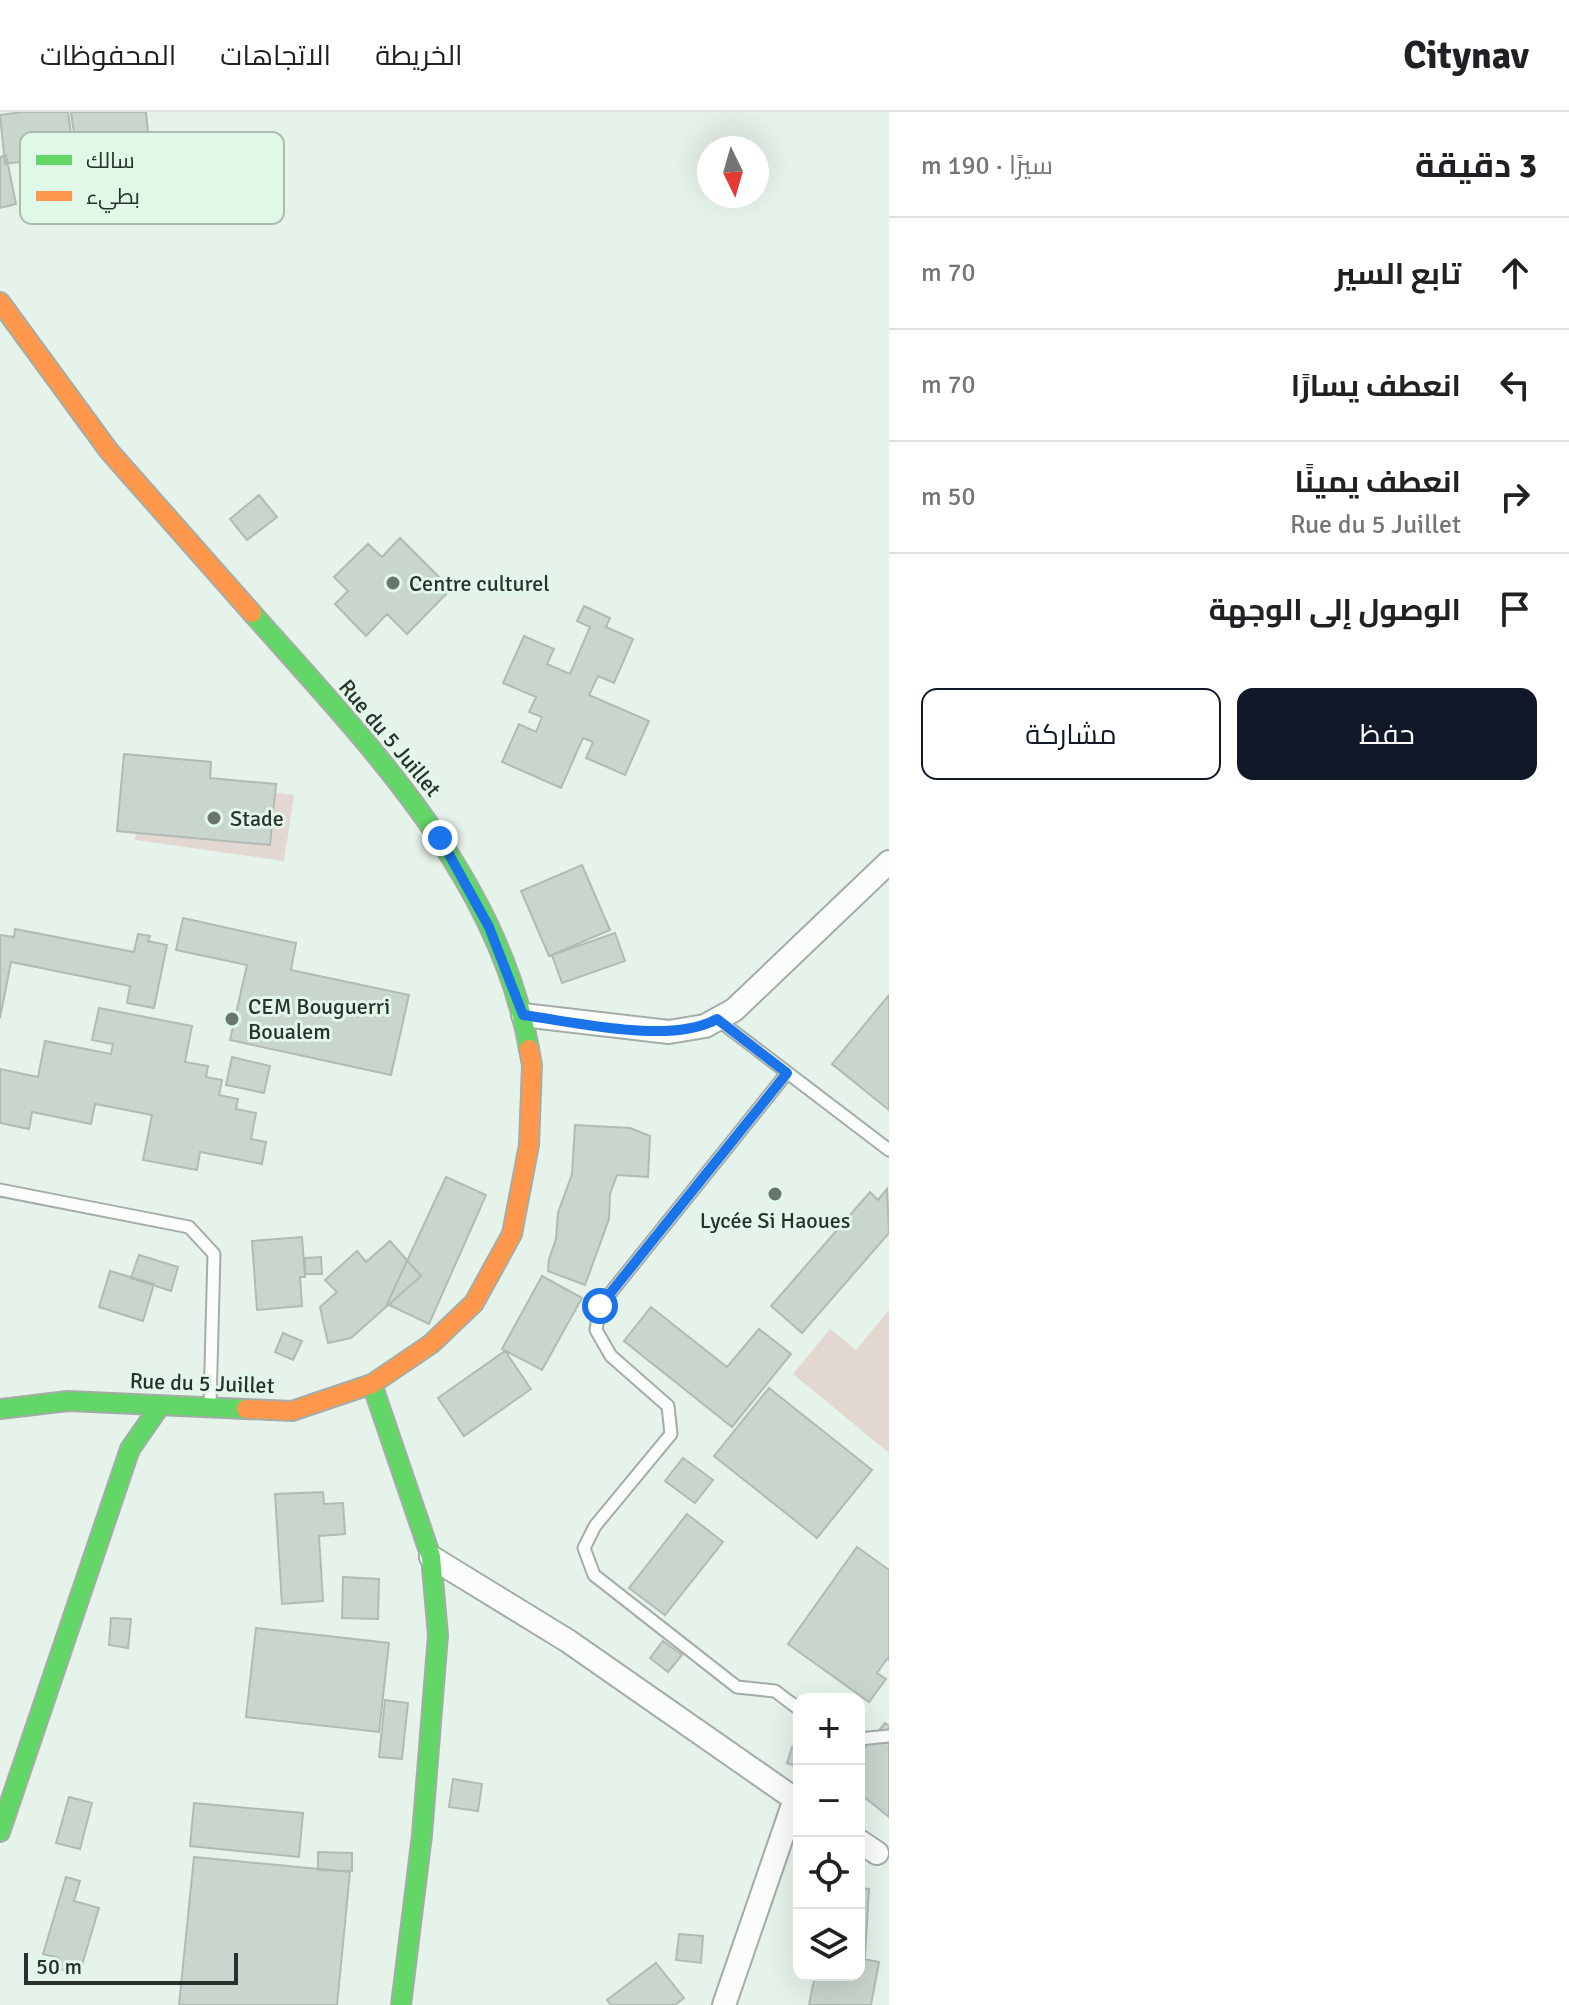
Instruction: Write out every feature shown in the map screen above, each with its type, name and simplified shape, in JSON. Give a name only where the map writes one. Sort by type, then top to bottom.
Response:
[{"type":"street","name":"Rue du 5 Juillet","points":[[0,302],[109,451],[374,752],[440,838],[489,927],[523,1015],[532,1065],[529,1145],[512,1234],[474,1303],[431,1344],[372,1384],[292,1411],[68,1401],[0,1409]]},
{"type":"street","points":[[523,1015],[669,1032],[705,1026],[734,1010],[889,862]]},
{"type":"street","points":[[372,1384],[431,1557],[438,1635],[422,1835],[401,2005]]},
{"type":"street","points":[[0,1832],[130,1449],[160,1406]]},
{"type":"street","points":[[431,1557],[568,1641],[793,1798]]},
{"type":"street","points":[[724,2005],[793,1812]]},
{"type":"lane","points":[[717,1019],[889,1150]]},
{"type":"lane","points":[[787,1073],[600,1306],[596,1330],[611,1356],[668,1406],[671,1434],[595,1526],[584,1548],[594,1575],[737,1687],[775,1691],[793,1704]]},
{"type":"lane","points":[[0,1190],[189,1227],[214,1254],[210,1408]]},
{"type":"lane","points":[[865,1738],[889,1736]]},
{"type":"shaded area","name":"Stade","points":[[145,774],[294,795],[284,861],[135,840]]},
{"type":"shaded area","points":[[889,1310],[889,1453],[793,1374],[830,1329],[856,1350]]},
{"type":"building","points":[[68,112],[71,132],[20,132],[20,162],[5,164],[0,115]]},
{"type":"building","points":[[71,112],[146,112],[148,132],[74,132]]},
{"type":"building","points":[[6,155],[16,204],[0,208],[0,157]]},
{"type":"building","points":[[259,495],[277,517],[247,540],[230,519]]},
{"type":"building","name":"Centre culturel","points":[[400,538],[451,589],[407,634],[387,614],[366,636],[335,604],[348,591],[334,577],[368,544],[382,557]]},
{"type":"building","points":[[584,606],[610,618],[606,627],[633,639],[614,683],[598,676],[589,695],[649,721],[625,775],[586,758],[593,742],[583,738],[561,788],[502,762],[519,724],[536,732],[542,717],[529,712],[536,697],[503,683],[524,636],[554,649],[547,664],[570,674],[590,627],[577,621]]},
{"type":"building","name":"Stade","points":[[124,754],[211,762],[210,778],[276,784],[270,845],[117,831]]},
{"type":"building","points":[[582,865],[610,930],[549,956],[521,891]]},
{"type":"building","points":[[183,918],[296,943],[291,970],[409,995],[391,1075],[230,1040],[247,965],[176,950]]},
{"type":"building","points":[[15,929],[134,952],[138,934],[150,936],[148,941],[167,945],[154,1008],[127,1003],[130,986],[11,962],[0,1018],[0,935],[14,937]]},
{"type":"building","points":[[615,933],[625,961],[562,983],[552,955]]},
{"type":"building","points":[[889,995],[889,1110],[832,1064]]},
{"type":"building","points":[[99,1008],[192,1026],[185,1062],[208,1066],[206,1077],[222,1080],[219,1095],[238,1099],[236,1109],[256,1113],[251,1139],[266,1142],[262,1164],[200,1152],[197,1170],[143,1160],[152,1115],[95,1104],[91,1124],[32,1112],[29,1129],[0,1123],[0,1069],[38,1077],[45,1041],[111,1054],[113,1044],[92,1040]]},
{"type":"building","points":[[232,1057],[270,1066],[264,1093],[226,1085]]},
{"type":"building","points":[[575,1125],[630,1128],[650,1136],[648,1177],[617,1175],[610,1194],[609,1219],[585,1285],[548,1271],[556,1239],[558,1213],[572,1174]]},
{"type":"building","points":[[446,1177],[486,1195],[429,1324],[387,1304]]},
{"type":"building","points":[[887,1189],[889,1233],[802,1333],[771,1306],[870,1192],[878,1200]]},
{"type":"building","points":[[302,1237],[305,1277],[300,1277],[302,1306],[257,1310],[252,1241]]},
{"type":"building","points":[[390,1241],[421,1276],[351,1338],[328,1343],[320,1307],[337,1292],[325,1280],[357,1251],[366,1262]]},
{"type":"building","points":[[139,1255],[178,1267],[171,1291],[131,1278]]},
{"type":"building","points":[[321,1257],[322,1274],[305,1274],[305,1258]]},
{"type":"building","points":[[110,1271],[154,1284],[143,1321],[99,1307]]},
{"type":"building","points":[[542,1276],[582,1298],[542,1370],[502,1349]]},
{"type":"building","points":[[651,1307],[727,1367],[759,1329],[791,1354],[732,1427],[624,1341]]},
{"type":"building","points":[[283,1333],[302,1341],[293,1360],[275,1352]]},
{"type":"building","points":[[505,1351],[531,1389],[464,1436],[438,1398]]},
{"type":"building","points":[[769,1388],[872,1470],[817,1538],[714,1456]]},
{"type":"building","points":[[683,1458],[713,1480],[695,1503],[665,1481]]},
{"type":"building","points":[[323,1492],[324,1504],[343,1503],[345,1534],[319,1536],[323,1601],[282,1604],[275,1494]]},
{"type":"building","points":[[687,1514],[723,1542],[665,1615],[629,1588]]},
{"type":"building","points":[[857,1547],[889,1570],[889,1660],[877,1673],[886,1679],[869,1702],[865,1699],[865,1693],[856,1693],[788,1644]]},
{"type":"building","points":[[343,1577],[379,1579],[378,1619],[342,1618]]},
{"type":"building","points":[[111,1618],[131,1619],[128,1648],[109,1645]]},
{"type":"building","points":[[256,1628],[389,1643],[379,1732],[246,1717]]},
{"type":"building","points":[[663,1641],[682,1655],[668,1672],[650,1658]]},
{"type":"building","points":[[385,1700],[408,1703],[402,1759],[379,1757]]},
{"type":"building","points":[[885,1723],[889,1726],[889,1817],[865,1798],[865,1748]]},
{"type":"building","points":[[792,1747],[793,1747],[793,1765],[787,1763]]},
{"type":"building","points":[[453,1779],[482,1784],[478,1811],[449,1807]]},
{"type":"building","points":[[69,1797],[92,1803],[80,1849],[56,1843]]},
{"type":"building","points":[[194,1803],[303,1813],[299,1857],[190,1846]]},
{"type":"building","points":[[318,1852],[352,1853],[352,1871],[318,1870]]},
{"type":"building","points":[[194,1857],[350,1872],[337,2005],[179,2005]]},
{"type":"building","points":[[66,1877],[80,1881],[74,1901],[99,1908],[79,1975],[56,1968],[59,1958],[43,1954]]},
{"type":"building","points":[[865,1889],[869,1889],[865,1956]]},
{"type":"building","points":[[679,1934],[703,1936],[701,1963],[676,1960]]},
{"type":"building","points":[[865,1959],[879,1962],[871,2005],[809,2005],[814,1981],[865,1981]]},
{"type":"building","points":[[656,1963],[684,1998],[675,2005],[611,2005],[607,2000]]},
{"type":"traffic: fast","points":[[252,613],[381,761],[458,868],[489,925],[513,985],[529,1049]]},
{"type":"traffic: fast","points":[[372,1384],[431,1557],[438,1635],[422,1835],[401,2005]]},
{"type":"traffic: fast","points":[[0,1409],[68,1401],[246,1409]]},
{"type":"traffic: fast","points":[[0,1832],[130,1449],[160,1406]]},
{"type":"traffic: slow","points":[[0,302],[109,451],[252,613]]},
{"type":"traffic: slow","points":[[246,1409],[292,1411],[372,1384],[431,1344],[474,1303],[512,1234],[529,1145],[532,1065],[529,1049]]},
{"type":"place","name":"Centre culturel","points":[[393,583]]},
{"type":"place","name":"Stade","points":[[214,818]]},
{"type":"place","name":"CEM Bouguerri Boualem","points":[[232,1019]]},
{"type":"place","name":"Lycée Si Haoues","points":[[775,1194]]},
{"type":"route","points":[[440,838],[489,927],[523,1015],[669,1032],[705,1026],[717,1019],[787,1073],[600,1306]]}]
